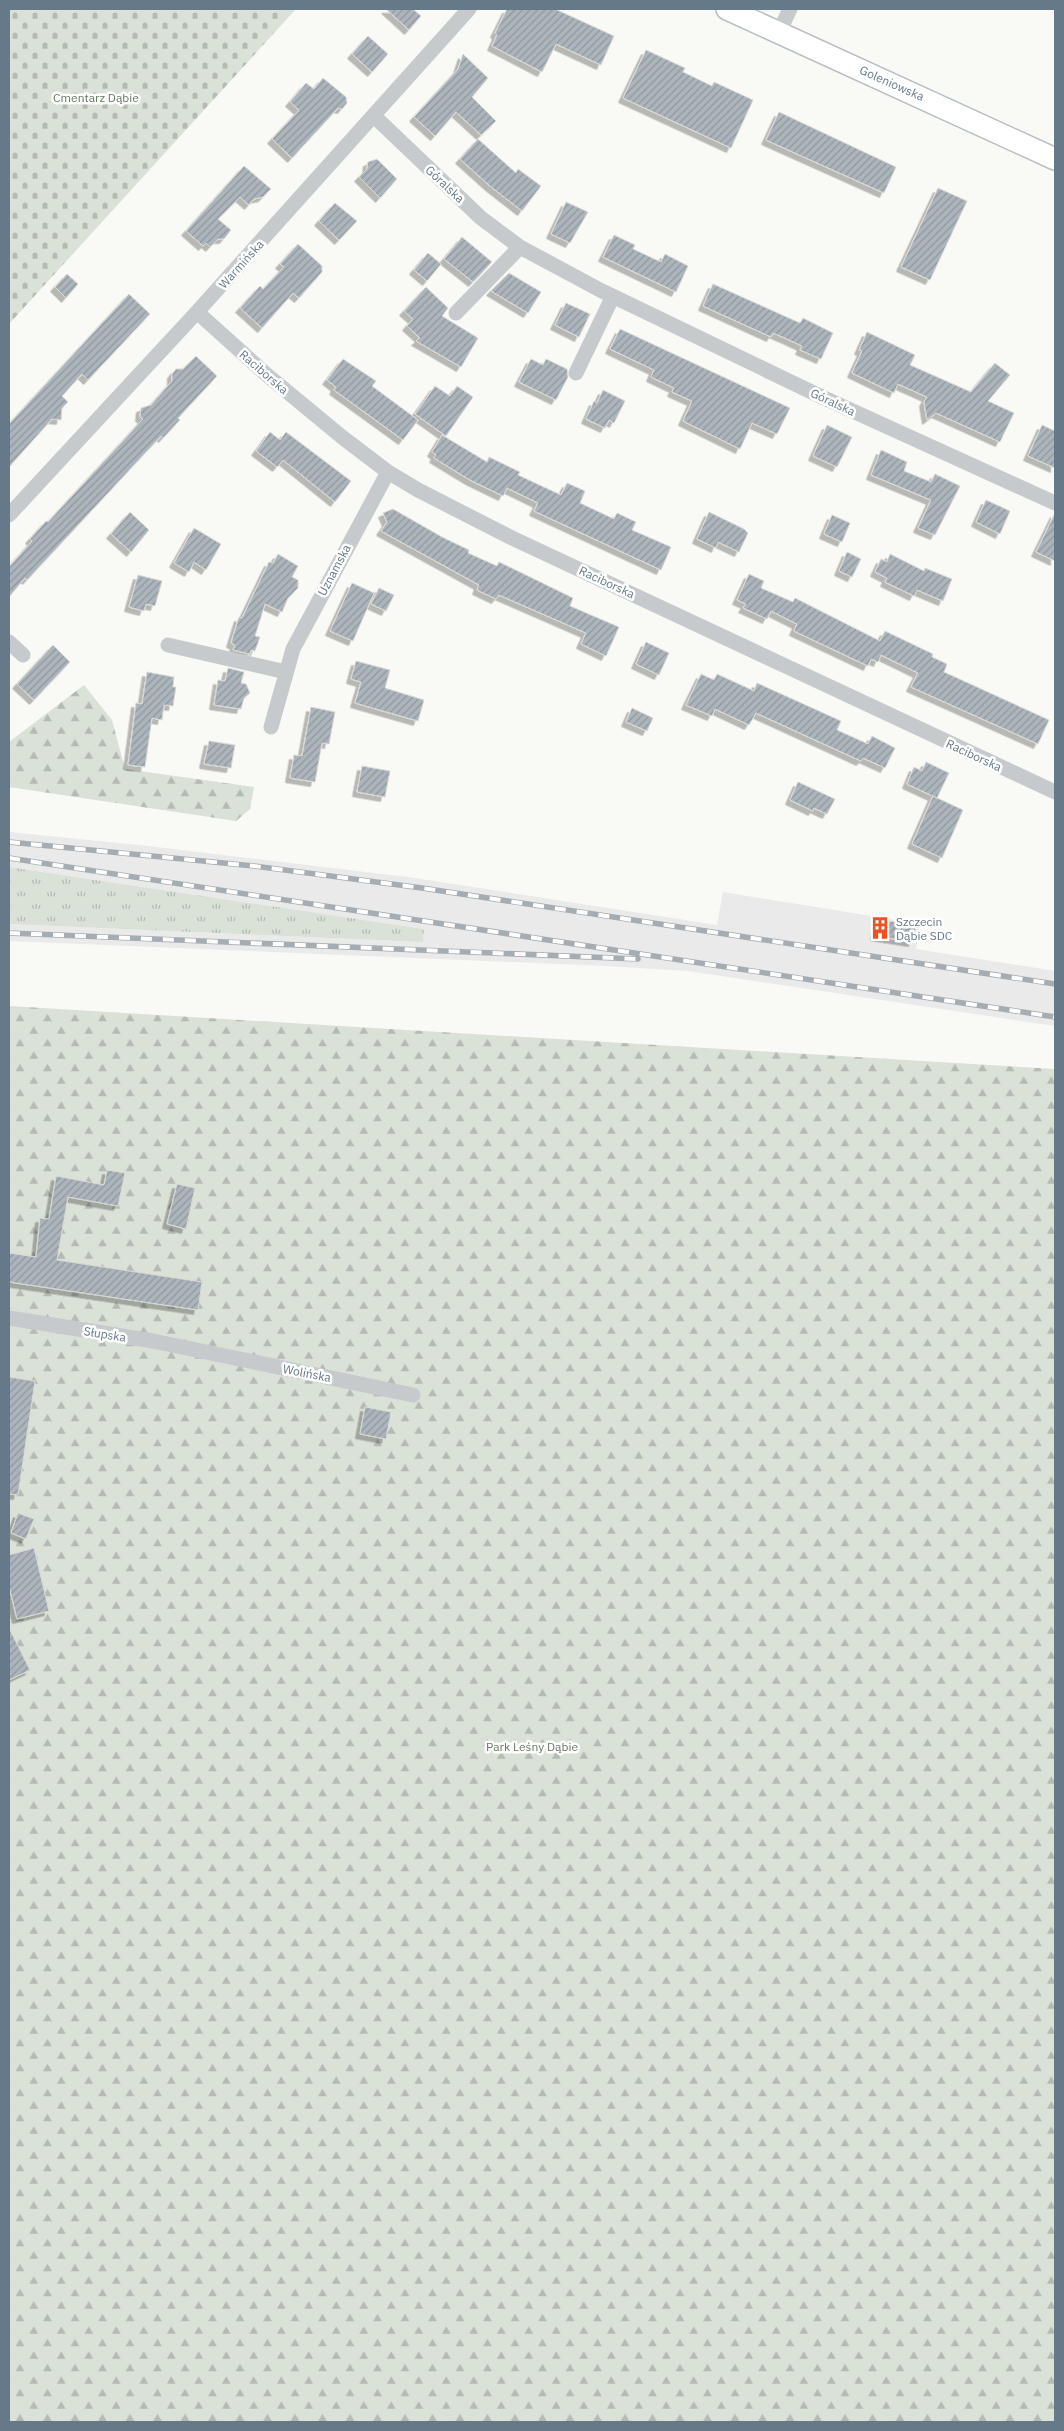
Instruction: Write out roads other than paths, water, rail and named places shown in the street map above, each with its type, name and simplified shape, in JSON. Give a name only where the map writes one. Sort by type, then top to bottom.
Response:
[{"type":"street","name":"Warmińska","points":[[9,515],[197,312],[469,9]]},
{"type":"street","name":"Goleniowska","points":[[728,9],[1055,159]]},
{"type":"street","points":[[779,32],[790,9]]},
{"type":"street","name":"Góralska","points":[[374,116],[468,206],[520,247],[613,296],[822,397],[1055,503]]},
{"type":"street","points":[[456,313],[520,247]]},
{"type":"street","points":[[576,373],[613,296]]},
{"type":"street","name":"Raciborska","points":[[197,312],[319,419],[388,472],[461,514],[1055,792]]},
{"type":"street","name":"Uznamska","points":[[271,727],[293,649],[388,472]]},
{"type":"street","points":[[9,642],[22,655]]},
{"type":"street","points":[[168,645],[286,672]]},
{"type":"street","name":"Słupska","points":[[9,1318],[152,1341],[201,1352]]},
{"type":"street","name":"Wolińska","points":[[201,1352],[413,1395]]},
{"type":"railway","points":[[9,842],[254,866],[422,888],[1055,984]]},
{"type":"railway","points":[[9,858],[1055,1017]]},
{"type":"railway","points":[[9,933],[638,959]]},
{"type":"place","name":"Szczecin Dąbie SDC","points":[[880,928]]},
{"type":"park label","name":"Cmentarz Dąbie","points":[[96,97]]},
{"type":"park label","name":"Park Leśny Dąbie","points":[[532,1746]]}]
